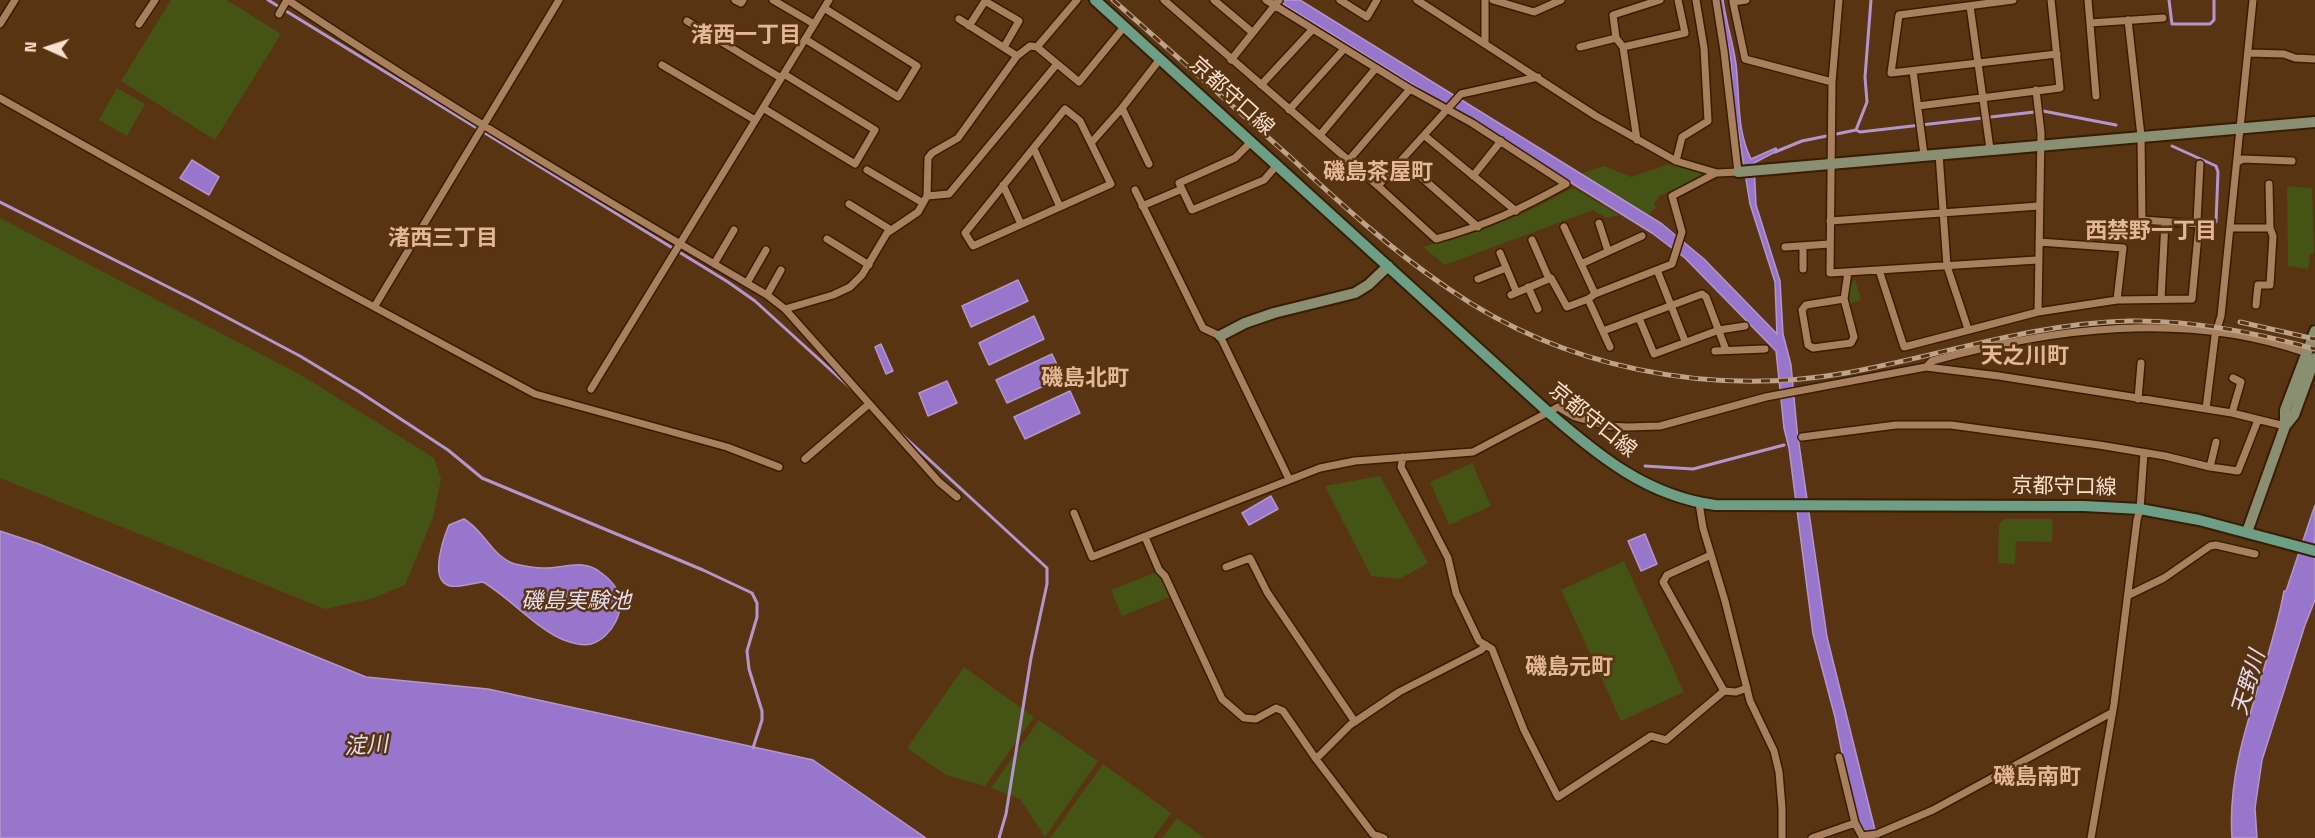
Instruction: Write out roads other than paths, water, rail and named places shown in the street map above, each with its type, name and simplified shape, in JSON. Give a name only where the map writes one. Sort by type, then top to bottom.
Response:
[{"type":"main road","name":"京都守口線","points":[[1095,0],[1548,412],[1594,452],[1627,475],[1646,484],[1699,503],[1716,505],[2084,506],[2140,509],[2247,532],[2315,551]]},
{"type":"street","points":[[0,24],[15,0]]},
{"type":"street","points":[[140,24],[155,0]]},
{"type":"street","points":[[376,304],[559,0]]},
{"type":"street","points":[[735,0],[741,3],[743,0]]},
{"type":"street","points":[[774,0],[814,24]]},
{"type":"street","points":[[591,389],[829,0]]},
{"type":"street","points":[[1037,47],[1077,0]]},
{"type":"street","points":[[1164,0],[1436,238],[1478,227],[1515,212],[1566,184],[1501,141],[1344,49],[1277,3],[1266,0]]},
{"type":"street","points":[[1214,0],[1252,32]]},
{"type":"street","points":[[1340,0],[1350,3],[1367,17],[1377,0]]},
{"type":"street","points":[[1417,0],[1637,140],[1676,161],[1717,173],[2315,122]]},
{"type":"street","points":[[1485,0],[1485,42]]},
{"type":"street","points":[[1493,0],[1534,12],[1561,0]]},
{"type":"street","points":[[1637,140],[1623,47],[1617,38],[1613,15],[1660,0]]},
{"type":"street","points":[[1623,47],[1684,33],[1678,0]]},
{"type":"street","points":[[1676,161],[1682,137],[1708,121],[1704,48],[1696,0]]},
{"type":"street","points":[[1716,0],[1738,172]]},
{"type":"street","points":[[1746,0],[1733,1],[1745,59],[1832,82]]},
{"type":"street","points":[[1839,0],[1832,82],[1830,273],[2037,260]]},
{"type":"street","points":[[2013,0],[1899,15],[1891,73],[2056,54]]},
{"type":"street","points":[[1917,106],[2060,88],[2050,0]]},
{"type":"street","points":[[2088,0],[2096,96]]},
{"type":"street","points":[[2206,409],[2217,332],[2222,316],[2253,0]]},
{"type":"street","points":[[279,14],[287,1],[482,125],[767,295],[785,309],[939,482],[957,497]]},
{"type":"street","points":[[969,26],[985,1],[1019,21],[1004,47]]},
{"type":"street","points":[[1231,60],[1277,3]]},
{"type":"street","points":[[1970,6],[1990,149]]},
{"type":"street","points":[[805,39],[898,97],[903,91],[917,66],[824,8]]},
{"type":"street","points":[[2090,23],[2163,18]]},
{"type":"street","points":[[959,19],[1017,56]]},
{"type":"street","points":[[2128,20],[2141,136],[2142,220],[2199,224]]},
{"type":"street","points":[[687,21],[875,130],[855,164],[763,108]]},
{"type":"street","points":[[785,309],[833,295],[850,287],[869,265],[887,233],[918,212],[927,196],[928,158],[932,153],[958,138],[1017,56],[1030,46],[1037,47],[1079,82],[1124,27]]},
{"type":"street","points":[[1261,85],[1313,29]]},
{"type":"street","points":[[1580,47],[1617,38]]},
{"type":"street","points":[[1289,110],[1344,49]]},
{"type":"street","points":[[2248,53],[2284,54],[2295,58],[2314,59]]},
{"type":"street","points":[[1092,143],[1160,59]]},
{"type":"street","points":[[927,196],[949,194],[1057,64]]},
{"type":"street","points":[[662,65],[755,120]]},
{"type":"street","points":[[1320,135],[1376,68]]},
{"type":"street","points":[[1913,71],[1924,155]]},
{"type":"street","points":[[1378,186],[1461,94],[1538,77]]},
{"type":"street","points":[[1348,161],[1410,89]]},
{"type":"street","points":[[2036,90],[2040,145],[2038,312]]},
{"type":"street","points":[[0,98],[280,256],[535,394],[727,447],[779,467]]},
{"type":"street","points":[[1122,108],[1149,164]]},
{"type":"street","points":[[1065,109],[1080,121],[1111,184],[973,246],[965,233],[1034,149],[1065,109]]},
{"type":"street","points":[[1425,136],[1515,212]]},
{"type":"street","points":[[1473,176],[1501,141]]},
{"type":"street","points":[[1251,142],[1235,158],[1179,183],[1192,210],[1264,180],[1277,165]]},
{"type":"street","points":[[1034,149],[1060,207]]},
{"type":"street","points":[[1939,154],[1947,266],[1968,329]]},
{"type":"street","points":[[2237,162],[2243,159],[2292,161]]},
{"type":"street","points":[[1402,161],[1478,227]]},
{"type":"street","points":[[1879,270],[1904,346],[2038,312],[2117,300],[2192,299],[2199,224],[2197,220],[2200,164]]},
{"type":"street","points":[[867,170],[923,203]]},
{"type":"street","points":[[1532,240],[1549,279],[1551,278],[1567,307],[1672,264],[1682,232],[1672,196],[1717,173]]},
{"type":"street","points":[[2256,305],[2258,285],[2270,285],[2273,236],[2270,228],[2269,184]]},
{"type":"street","points":[[1003,185],[1022,224]]},
{"type":"street","points":[[1142,206],[1182,189]]},
{"type":"street","points":[[1135,190],[1203,328],[1220,336],[1289,479]]},
{"type":"street","points":[[849,204],[891,230]]},
{"type":"street","points":[[1830,220],[2039,206]]},
{"type":"street","points":[[2161,299],[2165,222]]},
{"type":"street","points":[[1599,223],[1608,251]]},
{"type":"street","points":[[1564,227],[1595,294]]},
{"type":"street","points":[[2230,228],[2270,228]]},
{"type":"street","points":[[714,264],[734,230]]},
{"type":"street","points":[[1581,264],[1642,236]]},
{"type":"street","points":[[827,239],[869,265]]},
{"type":"street","points":[[2039,242],[2123,248],[2117,300]]},
{"type":"street","points":[[1785,247],[1830,244]]},
{"type":"street","points":[[1803,246],[1803,269]]},
{"type":"street","points":[[747,283],[766,250]]},
{"type":"street","points":[[1500,253],[1514,293],[1549,279]]},
{"type":"street","points":[[1220,336],[1245,323],[1274,313],[1355,293],[1368,285],[1388,266]]},
{"type":"street","points":[[1478,279],[1506,268]]},
{"type":"street","points":[[767,295],[781,270]]},
{"type":"street","points":[[1657,270],[1685,341]]},
{"type":"street","points":[[1844,298],[1806,305],[1802,310],[1808,345],[1813,348],[1851,343],[1854,337],[1844,298],[1848,272]]},
{"type":"street","points":[[1528,287],[1538,309]]},
{"type":"street","points":[[1603,331],[1702,294],[1706,297],[1726,350]]},
{"type":"street","points":[[1588,299],[1610,347]]},
{"type":"street","points":[[1639,318],[1654,354],[1719,330],[1745,326]]},
{"type":"street","points":[[1926,367],[1932,361],[2036,338],[2089,330],[2144,328],[2217,332],[2264,340],[2311,356]]},
{"type":"street","points":[[2247,532],[2285,426],[2294,415],[2311,356],[2315,331]]},
{"type":"street","points":[[1715,351],[1766,349]]},
{"type":"street","points":[[2138,399],[2141,363]]},
{"type":"street","points":[[1074,513],[1092,557],[1320,468],[1354,461],[1473,452],[1560,407],[1575,417],[1587,421],[1628,427],[1660,426],[1780,394],[1926,367],[1999,376],[2232,413],[2285,426]]},
{"type":"street","points":[[2232,413],[2241,382],[2233,378]]},
{"type":"street","points":[[805,459],[869,404]]},
{"type":"street","points":[[1802,437],[1896,425],[1951,425],[2165,456],[2238,471],[2258,420]]},
{"type":"street","points":[[2210,467],[2216,442]]},
{"type":"street","points":[[2091,838],[2129,595],[2140,509],[2144,453]]},
{"type":"street","points":[[1403,457],[1401,467],[1448,558],[1456,592],[1479,641],[1492,649],[1524,730],[1558,797],[1651,736],[1666,740],[1724,691],[1736,693],[1747,688]]},
{"type":"street","points":[[1699,503],[1703,528],[1725,601],[1747,688],[1758,719],[1774,751],[1780,784],[1782,838]]},
{"type":"street","points":[[1145,537],[1222,699],[1244,718],[1256,719],[1276,708],[1283,711],[1373,834],[1384,838]]},
{"type":"street","points":[[2129,595],[2164,578],[2216,544],[2255,554]]},
{"type":"street","points":[[1711,555],[1667,575],[1663,582],[1724,691]]},
{"type":"street","points":[[1226,567],[1250,558],[1267,592],[1355,722]]},
{"type":"street","points":[[1316,759],[1355,722],[1399,692],[1481,650],[1486,645]]},
{"type":"street","points":[[1839,757],[1855,823],[1862,836],[1877,834],[1932,810],[2112,713]]},
{"type":"street","points":[[1812,838],[1855,823]]},
{"type":"water","points":[[1277,0],[1300,0],[1662,224],[1704,259],[1777,334],[1775,282],[1750,204],[1733,98],[1731,61],[1719,0],[1723,0],[1736,64],[1741,124],[1746,148],[1751,159],[1776,148],[1777,151],[1754,163],[1756,205],[1780,281],[1783,334],[1791,365],[1797,430],[1827,637],[1877,838],[1863,838],[1813,634],[1789,448],[1784,428],[1776,351],[1685,258],[1652,233]]},
{"type":"water","points":[[192,160],[219,177],[209,195],[180,178]]},
{"type":"water","points":[[1018,280],[1028,301],[971,327],[962,306]]},
{"type":"water","points":[[1034,316],[1044,339],[989,365],[979,343]]},
{"type":"water","points":[[881,344],[893,371],[886,374],[875,347]]},
{"type":"water","points":[[1052,354],[1063,377],[1007,403],[996,380]]},
{"type":"water","points":[[947,381],[957,403],[928,416],[919,393]]},
{"type":"water","points":[[1070,391],[1080,413],[1025,439],[1014,417]]},
{"type":"water","points":[[1271,496],[1278,509],[1249,525],[1242,513]]},
{"type":"water","points":[[2315,505],[2315,600],[2262,760],[2255,808],[2257,838],[2232,838],[2235,775],[2242,744],[2269,653],[2284,591],[2286,591]]},
{"type":"water","name":"磯島実験池","points":[[464,519],[507,561],[542,568],[587,566],[609,579],[616,588],[620,604],[619,613],[611,629],[599,641],[591,644],[571,642],[554,636],[483,582],[450,586],[443,582],[440,576],[439,558],[444,539],[449,525]]},
{"type":"water","name":"淀川","points":[[0,531],[39,544],[366,677],[488,689],[813,760],[926,838],[0,838]]},
{"type":"water","points":[[1645,534],[1657,564],[1641,571],[1628,541]]},
{"type":"waterway","points":[[268,0],[728,282],[755,301],[856,393]]},
{"type":"waterway","points":[[1775,152],[1802,141],[1856,130],[1867,102],[1865,77],[1871,0]]},
{"type":"waterway","points":[[2169,0],[2172,24],[2210,24],[2214,20],[2214,0]]},
{"type":"waterway","points":[[1856,130],[1860,132],[2043,111],[2116,125]]},
{"type":"waterway","points":[[2172,146],[2216,166],[2218,172],[2216,222]]},
{"type":"waterway","points":[[0,202],[300,356],[448,450],[482,478],[703,570],[752,593],[757,603],[757,617],[747,651],[749,669],[762,711],[762,720],[753,748]]},
{"type":"waterway","points":[[897,430],[1047,568],[1047,584],[1031,658],[1006,814],[999,838]]},
{"type":"waterway","points":[[1645,466],[1693,469],[1784,445]]},
{"type":"railway","points":[[1113,0],[1347,208],[1407,258],[1449,289],[1493,316],[1540,339],[1589,357],[1639,370],[1690,378],[1742,381],[1794,380],[1881,366],[2022,334],[2094,323],[2130,321],[2154,321],[2223,328],[2315,349]]},
{"type":"railway","points":[[2240,322],[2315,339]]},
{"type":"district","name":"渚西一丁目","points":[[746,37]]},
{"type":"district","name":"磯島茶屋町","points":[[1378,174]]},
{"type":"district","name":"西禁野一丁目","points":[[2151,233]]},
{"type":"district","name":"渚西三丁目","points":[[443,240]]},
{"type":"district","name":"天之川町","points":[[2025,358]]},
{"type":"district","name":"磯島北町","points":[[1085,380]]},
{"type":"district","name":"磯島元町","points":[[1569,669]]},
{"type":"district","name":"磯島南町","points":[[2037,779]]},
{"type":"water label","name":"天野川","points":[[2250,683]]}]
